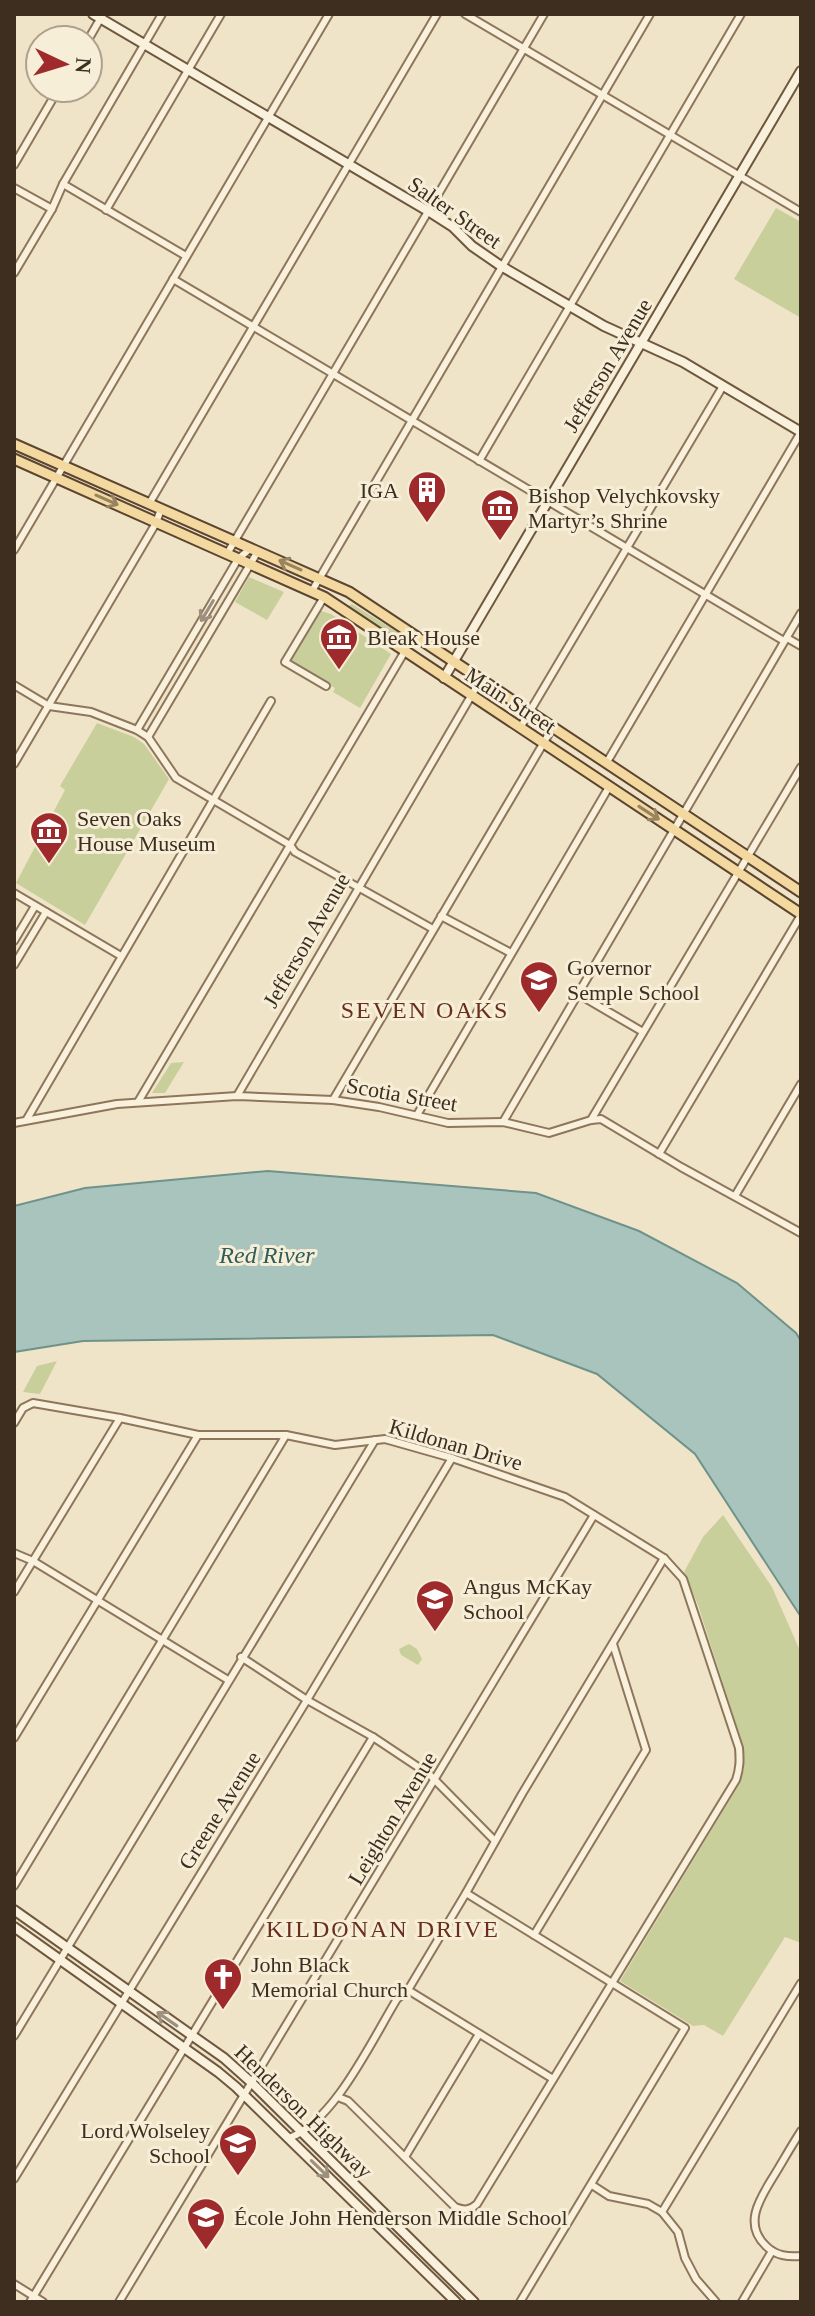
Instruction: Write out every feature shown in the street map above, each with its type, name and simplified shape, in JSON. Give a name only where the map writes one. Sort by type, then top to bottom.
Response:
[{"type":"main road","name":"Salter Street","points":[[99,15],[144,45],[428,211],[501,266],[604,326],[683,362],[801,432]]},
{"type":"main road","name":"Jefferson Avenue","points":[[444,678],[801,71]]},
{"type":"main road","name":"Main Street","points":[[14,444],[349,592],[801,892]]},
{"type":"main road","name":"Main Street","points":[[14,459],[324,597],[801,914]]},
{"type":"main road","points":[[343,610],[347,603],[363,601]]},
{"type":"main road","points":[[585,771],[598,770],[607,762]]},
{"type":"main road","points":[[609,787],[621,778],[632,779]]},
{"type":"main road","name":"Henderson Highway","points":[[14,1910],[224,2058],[474,2302]]},
{"type":"main road","name":"Henderson Highway","points":[[14,1927],[218,2072],[456,2302]]},
{"type":"main road","points":[[340,2189],[349,2179]]},
{"type":"main road","points":[[395,2243],[404,2233]]},
{"type":"street","points":[[14,273],[162,14]]},
{"type":"street","points":[[106,210],[221,14]]},
{"type":"street","points":[[14,550],[329,14]]},
{"type":"street","points":[[149,504],[437,14]]},
{"type":"street","points":[[465,14],[801,212]]},
{"type":"street","points":[[227,554],[544,14]]},
{"type":"street","points":[[312,591],[650,14]]},
{"type":"street","points":[[479,461],[741,14]]},
{"type":"street","points":[[14,165],[50,104]]},
{"type":"street","points":[[63,184],[186,256]]},
{"type":"street","points":[[14,188],[52,209]]},
{"type":"street","points":[[173,279],[705,594],[801,646]]},
{"type":"street","points":[[520,728],[723,386]]},
{"type":"street","points":[[607,762],[801,432]]},
{"type":"street","points":[[14,764],[156,523],[161,509]]},
{"type":"street","points":[[137,730],[238,559],[255,550]]},
{"type":"street","points":[[148,737],[250,564],[255,550]]},
{"type":"street","points":[[324,597],[285,662],[326,686]]},
{"type":"street","points":[[503,1122],[801,613]]},
{"type":"street","points":[[138,1102],[405,651]]},
{"type":"street","name":"Jefferson Avenue","points":[[237,1096],[481,679]]},
{"type":"street","points":[[14,685],[49,706],[91,712],[137,730],[148,737],[176,778],[290,845],[295,852],[433,929]]},
{"type":"street","points":[[27,1119],[271,701]]},
{"type":"street","points":[[333,1100],[553,727]]},
{"type":"street","points":[[801,767],[591,1120],[607,1121],[659,1154],[801,1233]]},
{"type":"street","points":[[417,1115],[609,787]]},
{"type":"street","points":[[14,893],[121,956]]},
{"type":"street","points":[[14,941],[35,906]]},
{"type":"street","points":[[14,965],[46,912]]},
{"type":"street","points":[[659,1154],[801,914]]},
{"type":"street","points":[[441,916],[511,953]]},
{"type":"street","points":[[578,994],[643,1032]]},
{"type":"street","points":[[735,1196],[801,1084]]},
{"type":"street","name":"Scotia Street","points":[[14,1123],[138,1102],[237,1096],[333,1100],[455,1124],[503,1122],[549,1133],[591,1120]]},
{"type":"street","name":"Kildonan Drive","points":[[14,1423],[23,1408],[33,1403],[198,1435],[286,1435],[335,1445],[385,1439],[452,1458],[565,1497],[664,1558],[683,1579],[739,1748],[740,1760],[736,1780],[613,1982]]},
{"type":"street","points":[[14,1592],[120,1418]]},
{"type":"street","points":[[14,1738],[198,1435]]},
{"type":"street","points":[[14,1886],[286,1435]]},
{"type":"street","points":[[14,2036],[375,1440]]},
{"type":"street","name":"Greene Avenue","points":[[14,2179],[452,1458]]},
{"type":"street","name":"Leighton Avenue","points":[[119,2302],[594,1515]]},
{"type":"street","points":[[14,1553],[33,1561],[228,1680]]},
{"type":"street","points":[[289,2138],[303,2133],[338,2097],[397,1999],[408,1990],[664,1558]]},
{"type":"street","points":[[534,1935],[646,1750],[613,1644]]},
{"type":"street","points":[[241,1657],[307,1700],[373,1737],[436,1780],[495,1841]]},
{"type":"street","points":[[31,2299],[373,1737]]},
{"type":"street","points":[[466,1893],[685,2028],[520,2302]]},
{"type":"street","points":[[338,2097],[348,2101],[455,2207],[471,2210],[613,1982]]},
{"type":"street","points":[[662,2212],[801,1983]]},
{"type":"street","points":[[408,1990],[553,2079]]},
{"type":"street","points":[[405,2157],[479,2034]]},
{"type":"street","points":[[801,2131],[756,2206],[754,2217],[761,2241],[772,2251],[790,2257],[801,2256]]},
{"type":"street","points":[[592,2185],[609,2196],[648,2204],[662,2212],[678,2232],[685,2258],[696,2279],[716,2302]]},
{"type":"street","points":[[742,2302],[772,2251]]},
{"type":"street","points":[[14,2284],[31,2299],[43,2302]]},
{"type":"green space","points":[[776,208],[801,222],[801,318],[734,279]]},
{"type":"green space","points":[[249,577],[284,592],[267,620],[235,602]]},
{"type":"green space","points":[[352,604],[410,640],[406,645],[379,630],[346,607]]},
{"type":"green space","name":"Bleak House","points":[[318,610],[331,614],[391,654],[360,708],[333,692],[335,688],[295,667],[290,657]]},
{"type":"green space","points":[[97,723],[144,744],[169,779],[85,925],[16,883],[65,790],[60,786]]},
{"type":"green space","points":[[184,1062],[165,1093],[152,1093],[171,1063]]},
{"type":"green space","points":[[57,1361],[40,1394],[23,1392],[37,1366]]},
{"type":"green space","points":[[723,1515],[772,1587],[801,1653],[801,1943],[785,1937],[723,2036],[704,2025],[693,2026],[620,1981],[740,1783],[744,1769],[743,1746],[698,1605],[684,1572],[703,1537]]},
{"type":"green space","points":[[409,1644],[417,1649],[422,1659],[418,1665],[401,1655],[399,1649]]},
{"type":"water","name":"Red River","points":[[268,1171],[536,1193],[639,1231],[737,1283],[796,1333],[801,1341],[801,1617],[695,1454],[597,1374],[493,1335],[83,1341],[14,1352],[14,1206],[85,1188]]},
{"type":"place","name":"IGA","points":[[427,524]]},
{"type":"place","name":"Bishop Velychkovsky Martyr’s Shrine","points":[[500,542]]},
{"type":"place","name":"Bleak House","points":[[339,671]]},
{"type":"place","name":"Seven Oaks House Museum","points":[[49,865]]},
{"type":"place","name":"Governor Semple School","points":[[539,1014]]},
{"type":"place","name":"Angus McKay School","points":[[435,1633]]},
{"type":"place","name":"John Black Memorial Church","points":[[223,2011]]},
{"type":"place","name":"Lord Wolseley School","points":[[238,2177]]},
{"type":"place","name":"École John Henderson Middle School","points":[[206,2251]]},
{"type":"district","name":"SEVEN OAKS","points":[[425,1010]]},
{"type":"district","name":"KILDONAN DRIVE","points":[[383,1929]]}]
